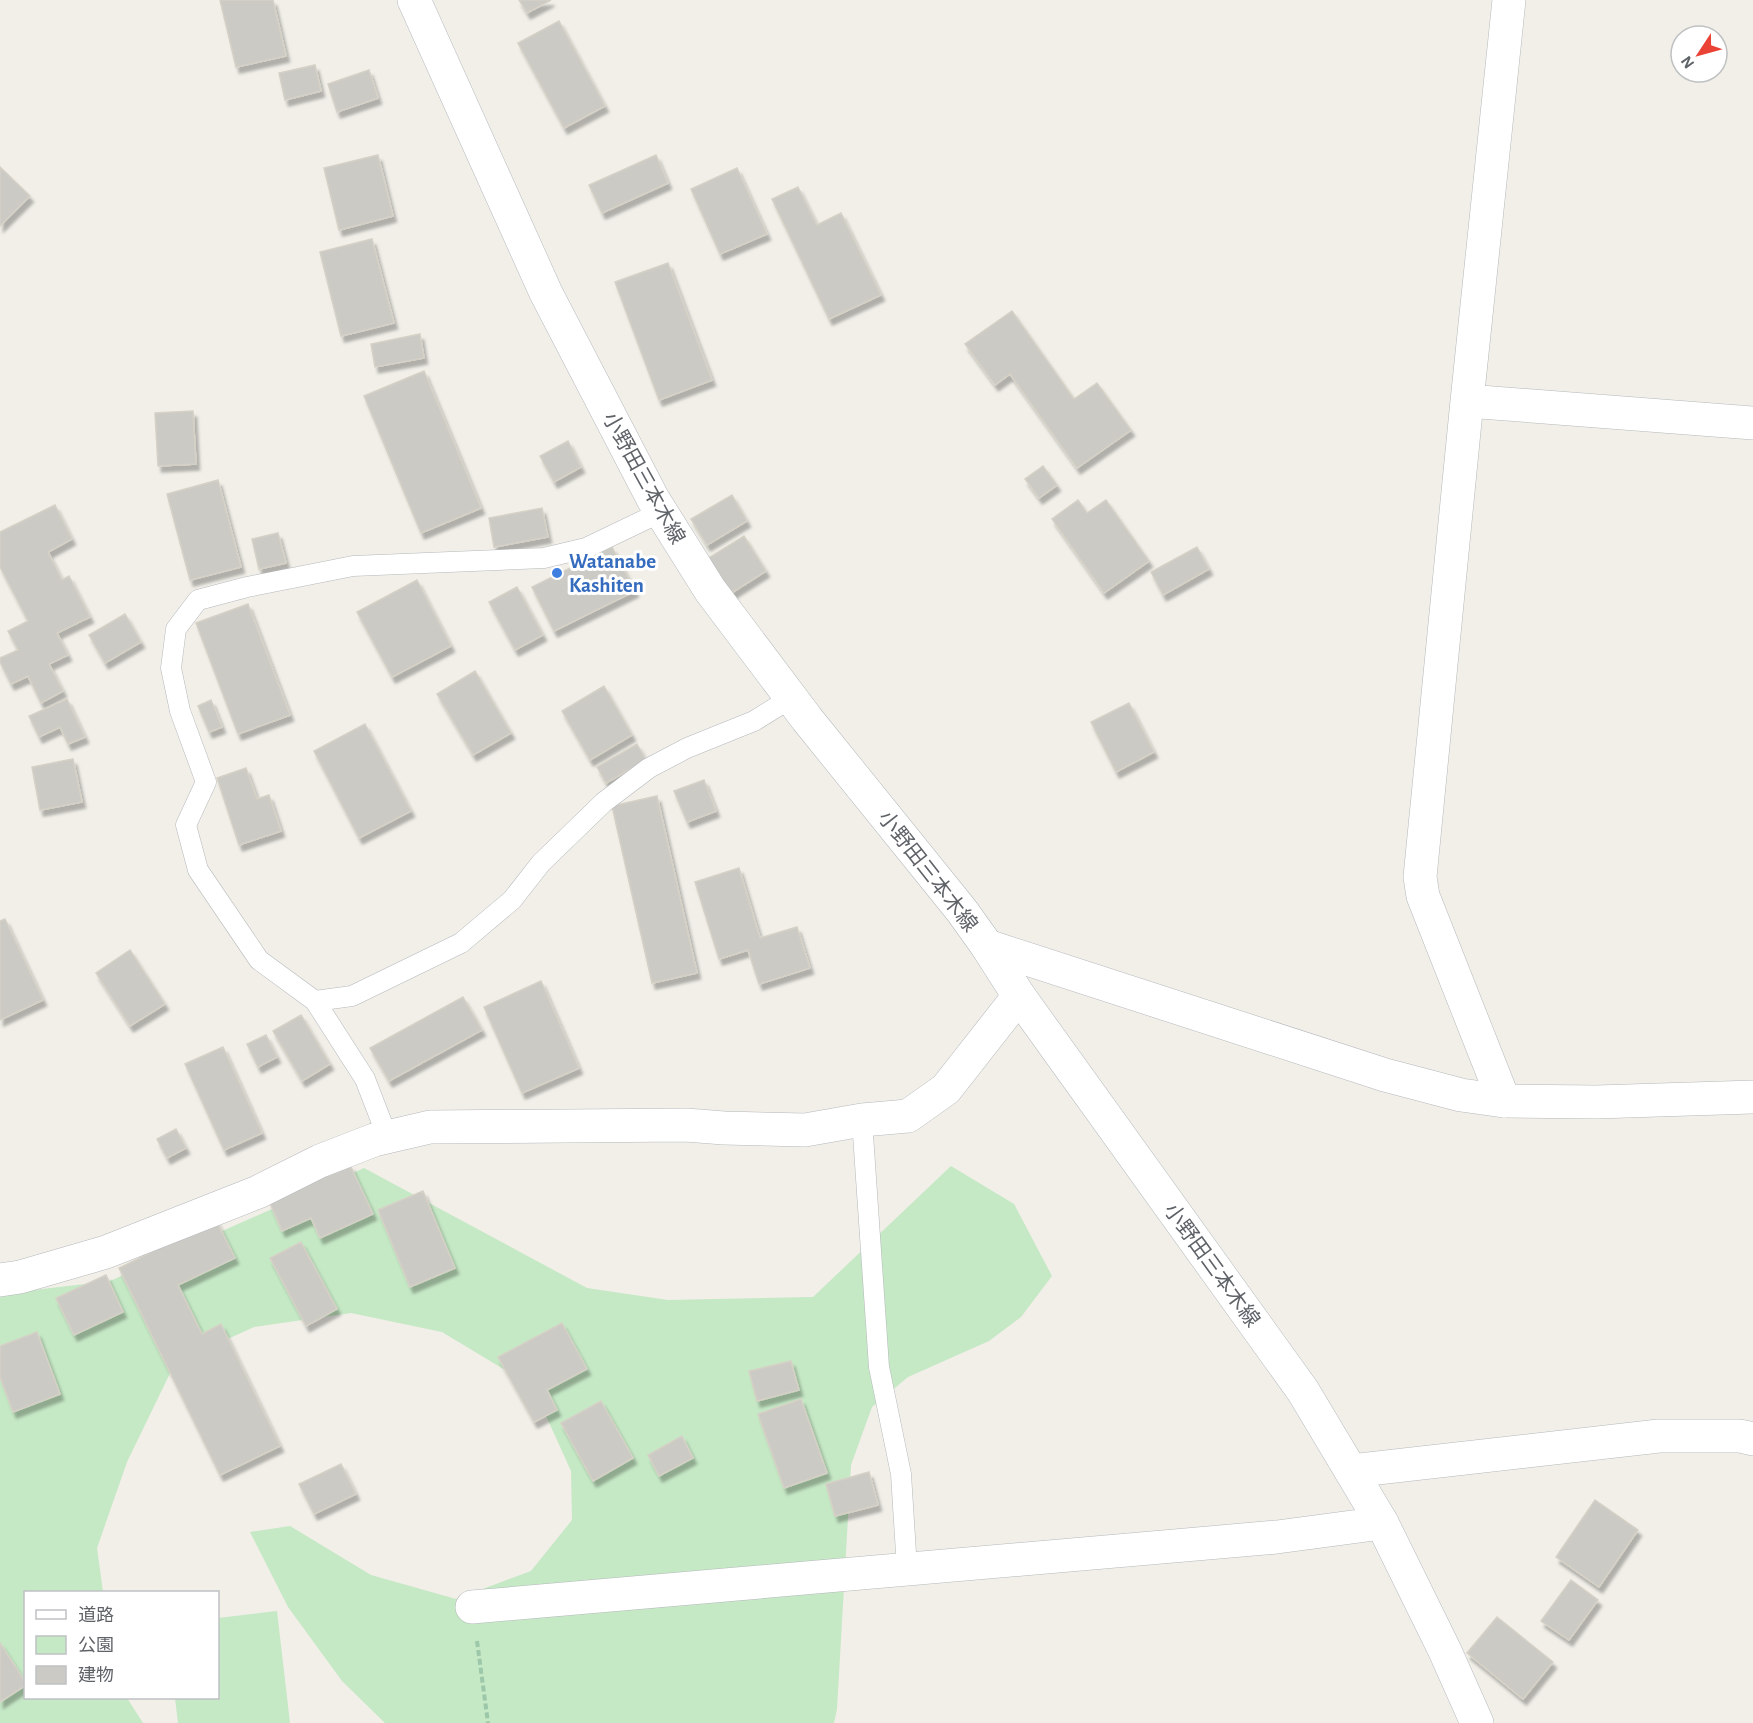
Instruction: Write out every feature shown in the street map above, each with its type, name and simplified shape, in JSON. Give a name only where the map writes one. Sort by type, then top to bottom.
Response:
[{"type":"street","name":"小野田三本木線","points":[[414,0],[546,293],[596,393],[661,512],[710,590],[791,698],[962,911],[1019,996],[1303,1391],[1382,1523],[1445,1651],[1476,1723]]},
{"type":"street","points":[[1504,1101],[1423,896],[1420,877],[1509,0]]},
{"type":"street","points":[[1467,401],[1753,423]]},
{"type":"street","points":[[987,946],[1385,1075],[1461,1095],[1504,1101],[1596,1102],[1753,1097]]},
{"type":"street","points":[[0,1280],[20,1277],[106,1252],[258,1192],[320,1161],[387,1136],[430,1127],[686,1125],[805,1130],[862,1120],[908,1116],[946,1089],[1019,996]]},
{"type":"street","points":[[1351,1471],[1659,1436],[1740,1436],[1753,1439]]},
{"type":"street","points":[[472,1607],[1277,1537],[1382,1523]]},
{"type":"lane","points":[[387,1136],[365,1079],[315,1001],[259,960],[198,870],[186,825],[206,782],[180,711],[171,668],[176,629],[198,600],[248,587],[353,566],[544,558],[586,548],[661,512]]},
{"type":"lane","points":[[315,1001],[352,996],[462,943],[512,900],[542,862],[604,802],[650,768],[687,748],[754,721],[791,698]]},
{"type":"lane","points":[[862,1120],[879,1367],[900,1474],[907,1569]]},
{"type":"path","points":[[472,1607],[488,1723]]},
{"type":"green space","points":[[951,1166],[1014,1204],[1052,1276],[1021,1317],[989,1341],[908,1377],[872,1407],[851,1465],[837,1709],[834,1723],[385,1723],[342,1681],[288,1607],[250,1532],[290,1526],[371,1575],[456,1599],[531,1571],[572,1520],[571,1471],[547,1418],[505,1370],[442,1332],[351,1313],[254,1327],[175,1363],[127,1462],[97,1548],[103,1591],[24,1591],[24,1699],[128,1699],[143,1723],[0,1723],[0,1294],[110,1281],[364,1168],[587,1288],[668,1300],[813,1297]]},
{"type":"green space","points":[[277,1611],[290,1723],[178,1723],[175,1699],[219,1699],[219,1618]]},
{"type":"building","points":[[220,0],[273,0],[286,56],[236,67]]},
{"type":"building","points":[[519,0],[551,0],[527,13]]},
{"type":"building","points":[[559,21],[605,106],[564,128],[518,43]]},
{"type":"building","points":[[315,65],[321,91],[285,100],[279,73]]},
{"type":"building","points":[[369,70],[378,98],[337,112],[328,84]]},
{"type":"building","points":[[378,155],[393,216],[339,230],[324,168]]},
{"type":"building","points":[[656,155],[668,183],[602,213],[589,185]]},
{"type":"building","points":[[0,167],[30,196],[0,226]]},
{"type":"building","points":[[737,168],[767,234],[720,254],[691,189]]},
{"type":"building","points":[[798,187],[817,225],[841,213],[881,295],[829,319],[772,199]]},
{"type":"building","points":[[372,239],[394,323],[341,336],[320,252]]},
{"type":"building","points":[[668,263],[712,380],[659,400],[615,282]]},
{"type":"building","points":[[1012,311],[1074,399],[1097,383],[1131,430],[1077,468],[1010,374],[995,385],[965,344]]},
{"type":"building","points":[[420,334],[424,358],[375,367],[371,344]]},
{"type":"building","points":[[424,371],[481,508],[421,533],[364,396]]},
{"type":"building","points":[[193,411],[196,464],[158,466],[155,413]]},
{"type":"building","points":[[568,441],[581,467],[554,482],[540,456]]},
{"type":"building","points":[[1043,466],[1057,485],[1039,498],[1025,479]]},
{"type":"building","points":[[218,480],[241,567],[190,580],[167,494]]},
{"type":"building","points":[[732,495],[747,521],[707,545],[691,519]]},
{"type":"building","points":[[1078,500],[1087,513],[1106,500],[1149,561],[1104,593],[1052,519]]},
{"type":"building","points":[[55,505],[72,539],[48,552],[62,580],[69,576],[90,617],[57,633],[68,655],[49,664],[63,691],[41,703],[28,676],[11,684],[0,662],[0,658],[18,650],[8,631],[28,621],[0,567],[0,532]]},
{"type":"building","points":[[542,508],[548,537],[494,547],[489,518]]},
{"type":"building","points":[[278,533],[286,563],[259,569],[252,539]]},
{"type":"building","points":[[744,536],[766,571],[730,594],[707,559]]},
{"type":"building","points":[[612,547],[635,591],[554,631],[532,587]]},
{"type":"building","points":[[1197,547],[1209,569],[1163,595],[1151,572]]},
{"type":"building","points":[[417,580],[451,646],[392,677],[357,612]]},
{"type":"building","points":[[517,587],[543,635],[515,650],[489,602]]},
{"type":"building","points":[[248,604],[290,715],[238,734],[196,623]]},
{"type":"building","points":[[125,614],[141,642],[105,663],[89,635]]},
{"type":"building","points":[[475,671],[511,733],[473,755],[437,694]]},
{"type":"building","points":[[604,686],[632,735],[590,760],[562,711]]},
{"type":"building","points":[[67,699],[85,737],[68,744],[60,727],[39,737],[29,716]]},
{"type":"building","points":[[211,700],[222,727],[209,732],[198,706]]},
{"type":"building","points":[[1129,703],[1154,752],[1116,772],[1091,722]]},
{"type":"building","points":[[365,724],[411,811],[359,838],[314,751]]},
{"type":"building","points":[[637,744],[646,760],[606,783],[597,767]]},
{"type":"building","points":[[73,759],[82,802],[40,810],[32,767]]},
{"type":"building","points":[[246,768],[257,799],[269,795],[281,831],[239,845],[217,778]]},
{"type":"building","points":[[704,780],[716,811],[687,822],[674,791]]},
{"type":"building","points":[[657,796],[697,973],[652,983],[612,806]]},
{"type":"building","points":[[739,868],[760,938],[797,927],[810,968],[759,984],[748,950],[719,959],[695,882]]},
{"type":"building","points":[[5,919],[43,1000],[0,1020],[0,921]]},
{"type":"building","points":[[130,950],[165,1004],[130,1026],[96,973]]},
{"type":"building","points":[[541,981],[579,1068],[522,1093],[484,1007]]},
{"type":"building","points":[[463,997],[482,1030],[389,1081],[370,1048]]},
{"type":"building","points":[[301,1015],[330,1064],[302,1081],[273,1031]]},
{"type":"building","points":[[266,1035],[277,1057],[258,1067],[247,1044]]},
{"type":"building","points":[[223,1047],[262,1133],[224,1150],[185,1064]]},
{"type":"building","points":[[176,1129],[186,1148],[167,1158],[157,1139]]},
{"type":"building","points":[[350,1165],[373,1214],[320,1238],[311,1218],[282,1231],[269,1201]]},
{"type":"building","points":[[423,1191],[455,1268],[410,1287],[378,1210]]},
{"type":"building","points":[[216,1220],[235,1258],[178,1285],[202,1334],[221,1324],[280,1446],[220,1475],[119,1268]]},
{"type":"building","points":[[301,1242],[337,1309],[306,1326],[270,1258]]},
{"type":"building","points":[[106,1275],[123,1312],[74,1335],[56,1298]]},
{"type":"building","points":[[562,1323],[587,1369],[547,1390],[557,1410],[534,1422],[498,1357]]},
{"type":"building","points":[[37,1332],[60,1394],[13,1412],[0,1377],[0,1346]]},
{"type":"building","points":[[791,1361],[799,1390],[757,1401],[749,1371]]},
{"type":"building","points":[[801,1399],[827,1473],[784,1488],[758,1414]]},
{"type":"building","points":[[601,1401],[633,1458],[593,1481],[561,1423]]},
{"type":"building","points":[[682,1436],[693,1458],[659,1476],[648,1455]]},
{"type":"building","points":[[341,1464],[356,1494],[314,1514],[299,1484]]},
{"type":"building","points":[[869,1472],[878,1505],[835,1516],[826,1484]]},
{"type":"building","points":[[1595,1500],[1638,1530],[1599,1587],[1556,1557]]},
{"type":"building","points":[[1571,1580],[1598,1600],[1569,1640],[1541,1621]]},
{"type":"building","points":[[1497,1617],[1553,1662],[1523,1699],[1467,1653]]},
{"type":"building","points":[[0,1643],[24,1680],[24,1686],[0,1702]]},
{"type":"place","name":"Watanabe Kashiten","points":[[557,573]]}]
